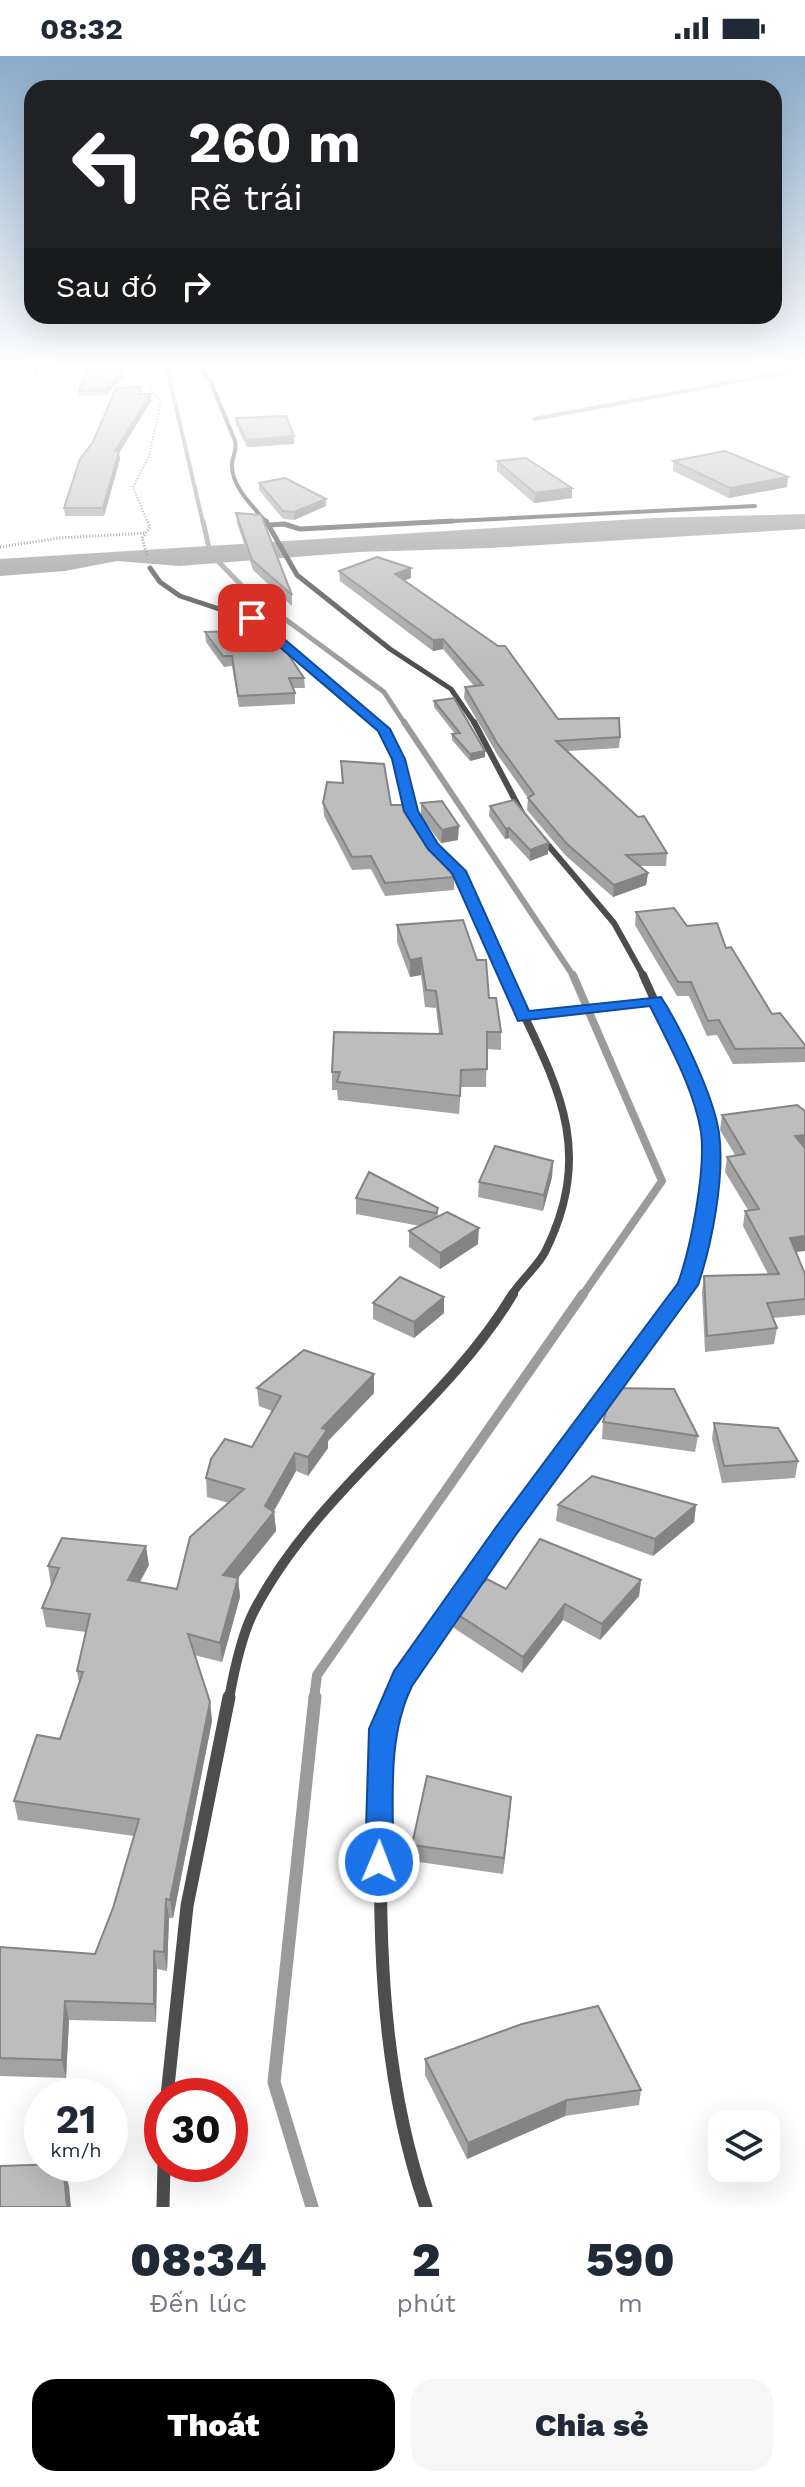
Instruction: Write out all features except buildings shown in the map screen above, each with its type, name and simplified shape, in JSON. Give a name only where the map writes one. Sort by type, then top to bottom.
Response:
[{"type":"street","points":[[233,464],[231,471],[235,483],[270,525],[303,581],[390,649],[451,689],[476,725],[528,822]]},
{"type":"street","points":[[270,525],[284,524],[304,529],[755,506]]},
{"type":"street","points":[[150,568],[160,582],[180,596],[262,623],[318,677],[344,694],[384,729],[399,759],[411,811],[433,846],[458,871],[561,1099],[571,1141],[563,1210],[543,1256],[524,1275],[498,1318],[427,1403],[317,1517],[253,1612],[233,1677],[187,1906],[169,2078]]},
{"type":"street","points":[[426,2207],[408,2155],[394,2083],[379,1950],[382,1729],[403,1678],[619,1375],[688,1285],[700,1242],[711,1152],[710,1129],[683,1057],[634,955],[614,923],[536,830]]},
{"type":"street","points":[[524,1017],[655,1001]]},
{"type":"street","points":[[163,2207],[164,2182]]},
{"type":"path","points":[[142,538],[150,527],[133,487],[145,464]]},
{"type":"path","points":[[0,547],[59,538],[148,533]]},
{"type":"shaded area","points":[[805,514],[805,529],[490,548],[359,552],[179,566],[117,561],[65,571],[0,576],[0,559],[653,518]]},
{"type":"waterway","points":[[189,464],[203,523]]},
{"type":"waterway","points":[[203,521],[210,553],[247,591],[384,692],[405,724]]},
{"type":"waterway","points":[[404,722],[574,976]]},
{"type":"waterway","points":[[574,976],[662,1181],[582,1296]]},
{"type":"waterway","points":[[314,1699],[317,1675],[583,1294]]},
{"type":"waterway","points":[[312,2207],[274,2082],[315,1697]]},
{"type":"route","points":[[252,618],[262,623],[318,677],[357,704],[384,729],[399,759],[411,811],[433,846],[458,871],[524,1017],[655,1001],[683,1057],[710,1129],[711,1152],[698,1255],[688,1285],[507,1529],[403,1678],[390,1705],[382,1729],[379,1862]]}]
